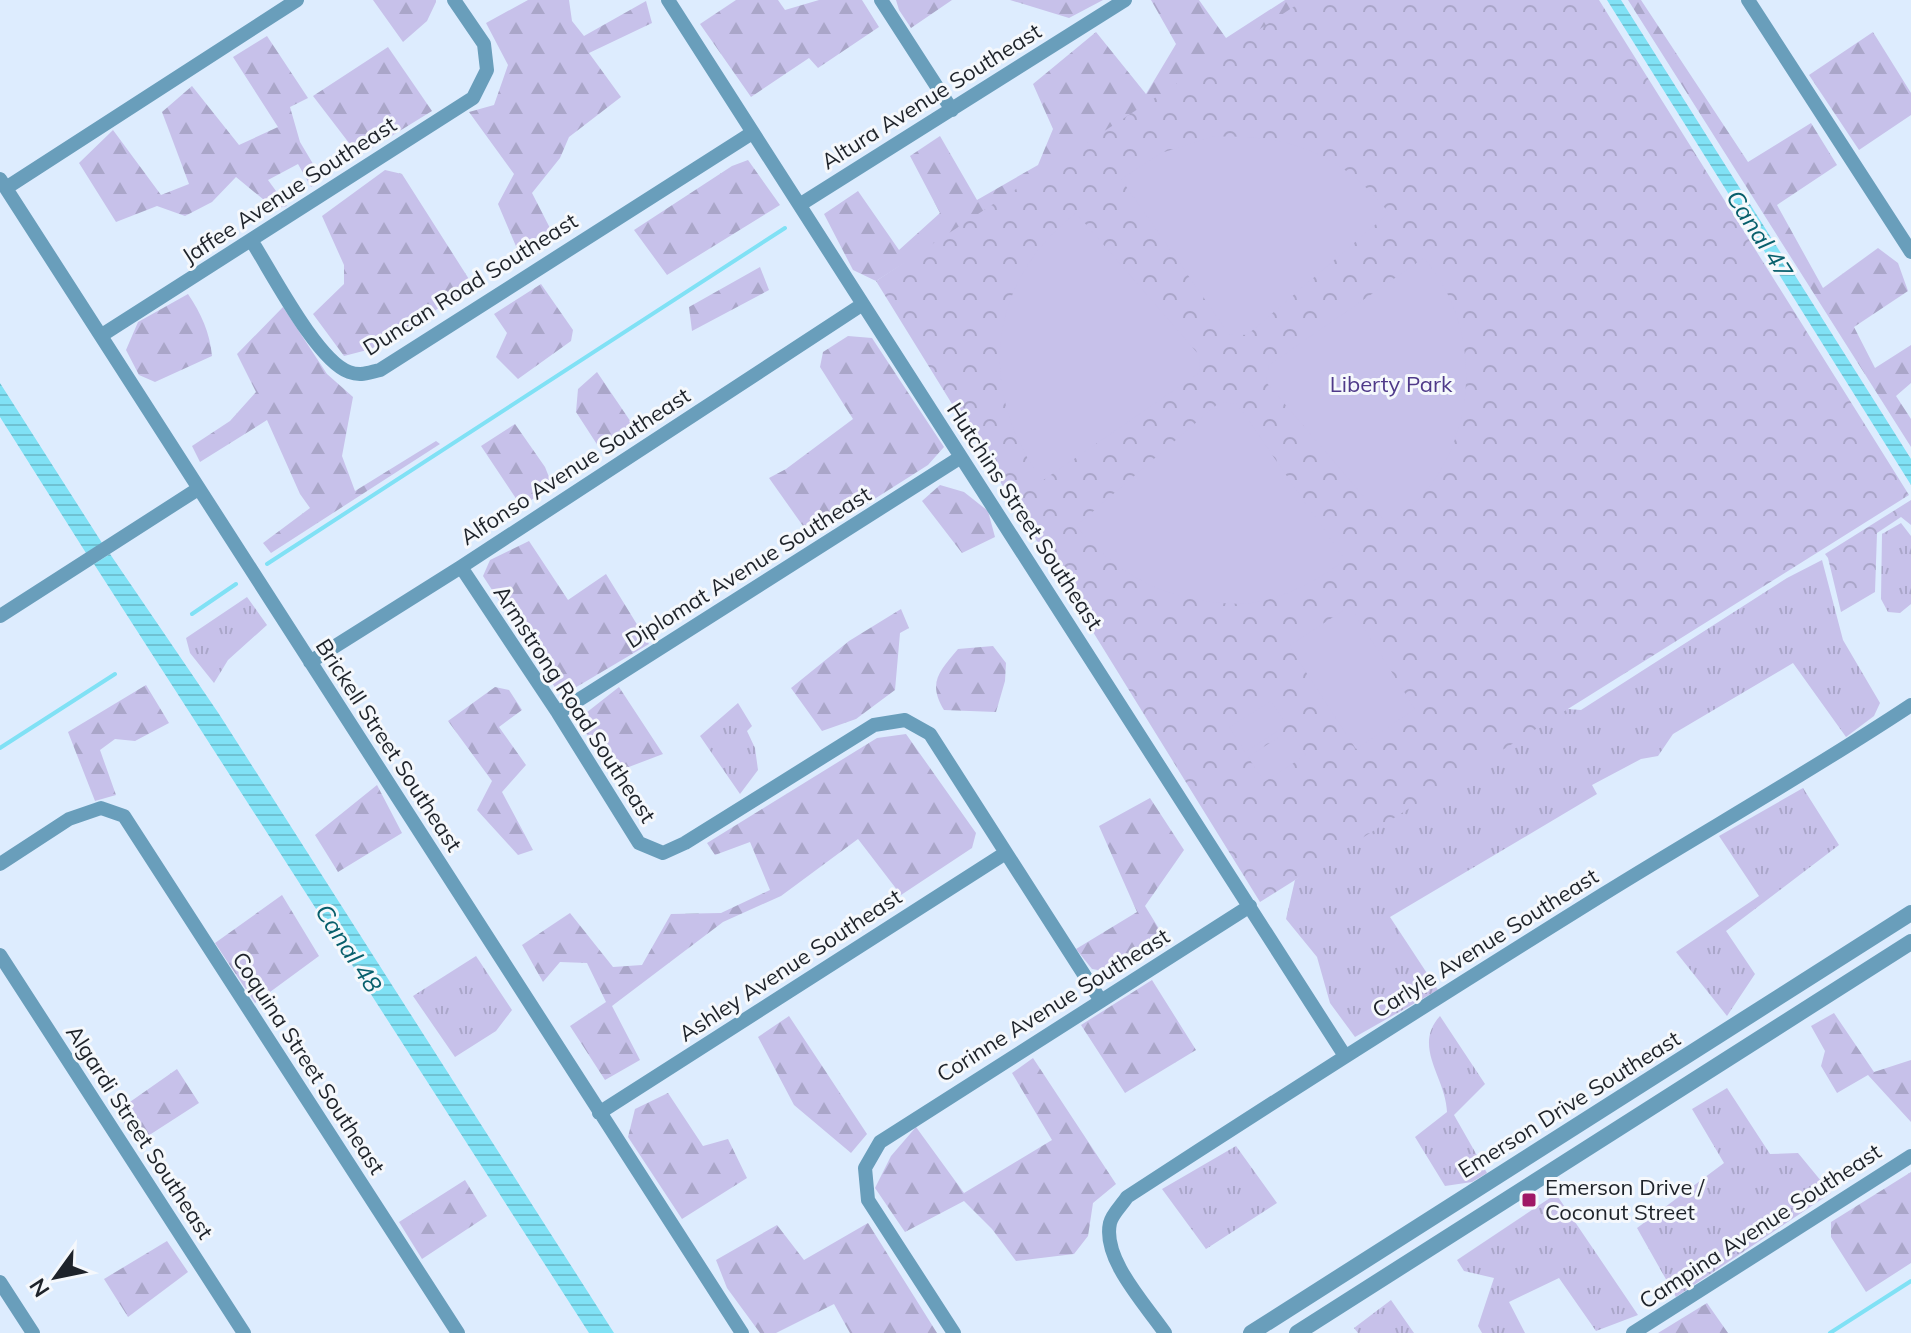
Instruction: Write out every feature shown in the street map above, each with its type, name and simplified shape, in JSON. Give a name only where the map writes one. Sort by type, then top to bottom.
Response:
[{"type":"street","points":[[3,184],[297,0]]},
{"type":"street","name":"Jaffee Avenue Southeast","points":[[102,335],[473,98],[487,70],[484,44],[454,0]]},
{"type":"street","name":"Hutchins Street Southeast","points":[[668,0],[1345,1056]]},
{"type":"street","points":[[881,0],[952,110]]},
{"type":"street","name":"Altura Avenue Southeast","points":[[801,204],[1125,0]]},
{"type":"street","points":[[1748,0],[1911,252]]},
{"type":"street","name":"Duncan Road Southeast","points":[[251,240],[319,348],[347,372],[363,375],[380,370],[752,133]]},
{"type":"street","name":"Brickell Street Southeast","points":[[3,184],[742,1333]]},
{"type":"street","name":"Alfonso Avenue Southeast","points":[[310,662],[863,304]]},
{"type":"street","name":"Diplomat Avenue Southeast","points":[[558,713],[961,457]]},
{"type":"street","points":[[0,616],[198,489]]},
{"type":"street","name":"Armstrong Road Southeast","points":[[461,567],[639,843],[663,853],[685,843],[874,725],[905,720],[930,734],[1004,854],[1101,1001]]},
{"type":"street","name":"Carlyle Avenue Southeast","points":[[1165,1333],[1115,1260],[1108,1240],[1110,1220],[1127,1197],[1345,1056],[1911,705]]},
{"type":"street","name":"Coquina Street Southeast","points":[[0,864],[69,819],[101,808],[124,816],[458,1333]]},
{"type":"street","name":"Ashley Avenue Southeast","points":[[599,1113],[1004,854]]},
{"type":"street","name":"Corinne Avenue Southeast","points":[[954,1333],[868,1200],[865,1168],[880,1142],[1250,906]]},
{"type":"street","name":"Emerson Drive Southeast","points":[[1251,1333],[1911,913]]},
{"type":"street","name":"Emerson Drive Southeast","points":[[1297,1333],[1911,942]]},
{"type":"street","name":"Algardi Street Southeast","points":[[0,955],[244,1333]]},
{"type":"street","name":"Campina Avenue Southeast","points":[[1633,1333],[1911,1156]]},
{"type":"street","points":[[0,1282],[33,1333]]},
{"type":"green space","points":[[373,0],[436,2],[427,21],[403,42]]},
{"type":"green space","points":[[528,0],[569,0],[572,21],[584,36],[646,1],[652,23],[589,53],[621,97],[569,137],[560,158],[532,193],[552,232],[521,258],[498,204],[514,174],[469,112],[494,105],[508,65],[486,23]]},
{"type":"green space","points":[[736,0],[778,0],[785,10],[819,0],[862,0],[879,27],[818,68],[809,58],[751,97],[700,24]]},
{"type":"green space","points":[[896,0],[952,0],[911,28]]},
{"type":"green space","points":[[1010,0],[1103,0],[1069,18]]},
{"type":"green space","points":[[1151,0],[1199,0],[1226,38],[1285,0],[1316,0],[1163,101],[876,281],[853,270],[824,214],[858,191],[899,250],[940,213],[910,156],[940,136],[977,200],[1038,165],[1053,129],[1033,84],[1096,32],[1146,94],[1176,44]]},
{"type":"green space","name":"Liberty Park","points":[[1304,0],[1599,0],[1909,495],[1260,902],[876,281]]},
{"type":"green space","points":[[1628,0],[1641,0],[1748,162],[1811,123],[1837,165],[1777,205],[1823,288],[1878,248],[1898,263],[1908,291],[1854,327],[1875,368],[1911,345],[1911,383],[1896,396],[1911,419],[1911,447]]},
{"type":"green space","points":[[1873,32],[1911,93],[1911,115],[1859,150],[1809,75]]},
{"type":"green space","points":[[267,36],[308,98],[290,107],[300,142],[322,179],[311,187],[298,164],[268,180],[287,206],[275,209],[236,177],[212,202],[185,216],[157,206],[116,222],[79,163],[113,130],[161,195],[189,184],[162,112],[192,86],[239,145],[278,127],[233,57]]},
{"type":"green space","points":[[388,47],[432,111],[359,156],[313,96]]},
{"type":"green space","points":[[1212,137],[1264,139],[1311,151],[1352,175],[1389,213],[1247,335],[1229,334],[1121,179],[1161,153]]},
{"type":"green space","points":[[748,160],[780,205],[667,275],[634,230],[732,166]]},
{"type":"green space","points":[[385,170],[402,174],[474,287],[371,349],[344,356],[313,314],[344,284],[344,265],[322,216]]},
{"type":"green space","points":[[1076,213],[1200,356],[1199,373],[1042,481],[1021,446],[1007,410],[1000,374],[1001,339],[1009,305],[1024,272],[1046,241]]},
{"type":"green space","points":[[1424,258],[1442,283],[1463,338],[1465,398],[1448,456],[1433,482],[1389,526],[1266,382],[1269,365]]},
{"type":"green space","points":[[760,267],[769,290],[692,331],[689,307]]},
{"type":"green space","points":[[541,284],[573,330],[571,341],[518,379],[496,357],[507,333],[494,314]]},
{"type":"green space","points":[[188,294],[204,324],[212,356],[155,382],[139,375],[126,350],[138,322]]},
{"type":"green space","points":[[283,307],[327,374],[353,397],[342,456],[355,491],[436,441],[440,444],[271,553],[263,543],[310,508],[300,494],[267,420],[200,462],[192,446],[230,421],[256,392],[237,354]]},
{"type":"green space","points":[[848,336],[872,338],[944,447],[928,465],[824,531],[803,526],[769,478],[786,469],[853,419],[820,367],[823,352]]},
{"type":"green space","points":[[597,372],[635,428],[600,449],[576,412],[578,389]]},
{"type":"green space","points":[[1220,402],[1237,404],[1345,560],[1295,590],[1256,602],[1238,604],[1192,599],[1154,587],[1105,556],[1076,526]]},
{"type":"green space","points":[[515,424],[545,467],[553,487],[521,506],[481,446]]},
{"type":"green space","points":[[940,485],[964,492],[988,511],[995,537],[962,553],[922,501]]},
{"type":"green space","points":[[1911,500],[1911,525],[1901,517],[1877,533],[1875,592],[1841,612],[1825,554]]},
{"type":"green space","points":[[1901,523],[1911,536],[1911,604],[1900,613],[1888,612],[1881,599],[1882,534]]},
{"type":"green space","points":[[529,541],[568,600],[606,574],[649,644],[573,689],[556,689],[483,576],[490,560]]},
{"type":"green space","points":[[1822,560],[1843,640],[1880,703],[1874,716],[1846,737],[1793,663],[1673,734],[1658,756],[1641,759],[1592,785],[1597,794],[1390,917],[1438,990],[1355,1037],[1330,1003],[1317,957],[1286,919],[1295,880],[1528,706],[1581,710],[1787,578]]},
{"type":"green space","points":[[247,597],[267,625],[228,660],[214,683],[190,653],[186,638]]},
{"type":"green space","points":[[1350,606],[1415,709],[1356,749],[1289,646]]},
{"type":"green space","points":[[901,609],[909,628],[900,633],[895,690],[856,719],[822,731],[791,688],[849,641]]},
{"type":"green space","points":[[993,646],[1006,663],[1005,681],[996,712],[944,710],[936,684],[946,664],[958,649]]},
{"type":"green space","points":[[146,685],[169,723],[135,741],[115,739],[100,750],[116,795],[95,801],[68,732]]},
{"type":"green space","points":[[495,687],[509,690],[522,710],[499,727],[526,765],[502,792],[533,850],[518,855],[477,810],[492,781],[448,721]]},
{"type":"green space","points":[[619,687],[663,754],[613,773],[577,720]]},
{"type":"green space","points":[[1271,701],[1287,725],[1245,752],[1229,727]]},
{"type":"green space","points":[[738,703],[752,726],[747,731],[755,748],[758,770],[740,794],[700,736]]},
{"type":"green space","points":[[1290,730],[1306,755],[1264,782],[1248,757]]},
{"type":"green space","points":[[906,734],[976,833],[972,848],[901,895],[858,839],[781,896],[723,922],[612,1006],[640,1060],[605,1080],[570,1026],[606,1002],[587,963],[560,962],[543,982],[522,945],[570,913],[613,967],[642,965],[671,914],[721,913],[770,890],[750,842],[715,855],[707,843],[877,738]]},
{"type":"green space","points":[[377,785],[402,833],[338,872],[315,835]]},
{"type":"green space","points":[[1803,788],[1839,845],[1726,931],[1755,974],[1727,1016],[1676,952],[1759,896],[1719,836]]},
{"type":"green space","points":[[1150,798],[1184,850],[1145,906],[1169,945],[1115,973],[1092,969],[1076,949],[1137,912],[1099,826]]},
{"type":"green space","points":[[282,895],[319,956],[255,1003],[215,943]]},
{"type":"green space","points":[[476,956],[512,1010],[496,1031],[455,1057],[413,996]]},
{"type":"green space","points":[[1152,980],[1196,1050],[1125,1093],[1081,1025]]},
{"type":"green space","points":[[1834,1013],[1874,1072],[1911,1060],[1911,1122],[1868,1075],[1837,1093],[1821,1066],[1825,1051],[1811,1026]]},
{"type":"green space","points":[[789,1016],[867,1134],[851,1153],[794,1105],[758,1037]]},
{"type":"green space","points":[[1440,1016],[1485,1084],[1454,1115],[1487,1173],[1472,1182],[1445,1186],[1415,1137],[1447,1112],[1429,1039]]},
{"type":"green space","points":[[1033,1058],[1116,1184],[1093,1203],[1088,1236],[1074,1254],[1016,1261],[992,1229],[964,1201],[905,1232],[875,1188],[891,1156],[916,1127],[964,1193],[1052,1140],[1012,1073]]},
{"type":"green space","points":[[177,1069],[199,1103],[137,1143],[117,1111]]},
{"type":"green space","points":[[1727,1088],[1770,1154],[1798,1153],[1831,1193],[1676,1297],[1637,1228],[1724,1163],[1692,1109]]},
{"type":"green space","points":[[668,1093],[703,1146],[728,1139],[747,1178],[682,1219],[628,1137],[635,1109]]},
{"type":"green space","points":[[1236,1146],[1277,1203],[1206,1249],[1162,1189]]},
{"type":"green space","points":[[1911,1172],[1911,1263],[1866,1292],[1831,1237],[1831,1222]]},
{"type":"green space","points":[[465,1180],[487,1216],[422,1259],[399,1222]]},
{"type":"green space","points":[[1556,1194],[1638,1315],[1596,1331],[1559,1278],[1509,1302],[1525,1333],[1482,1333],[1478,1326],[1494,1278],[1464,1271],[1457,1260]]},
{"type":"green space","points":[[868,1223],[937,1333],[850,1333],[834,1304],[776,1333],[760,1333],[727,1288],[716,1260],[777,1225],[804,1260]]},
{"type":"green space","points":[[167,1241],[188,1272],[128,1317],[104,1279]]},
{"type":"green space","points":[[1391,1300],[1414,1333],[1358,1333],[1354,1328]]},
{"type":"green space","points":[[1707,1303],[1728,1333],[1658,1333]]},
{"type":"water","name":"Canal 47","points":[[1607,0],[1621,0],[1911,459],[1911,485]]},
{"type":"water","points":[[0,383],[102,543],[86,553],[0,417]]},
{"type":"water","name":"Canal 48","points":[[110,554],[219,714],[614,1333],[589,1333],[94,564]]},
{"type":"waterway","points":[[267,564],[785,228]]},
{"type":"waterway","points":[[192,614],[236,584]]},
{"type":"waterway","points":[[0,748],[115,674]]},
{"type":"waterway","points":[[1830,1333],[1911,1281]]},
{"type":"place","name":"Emerson Drive / Coconut Street","points":[[1529,1200]]}]
